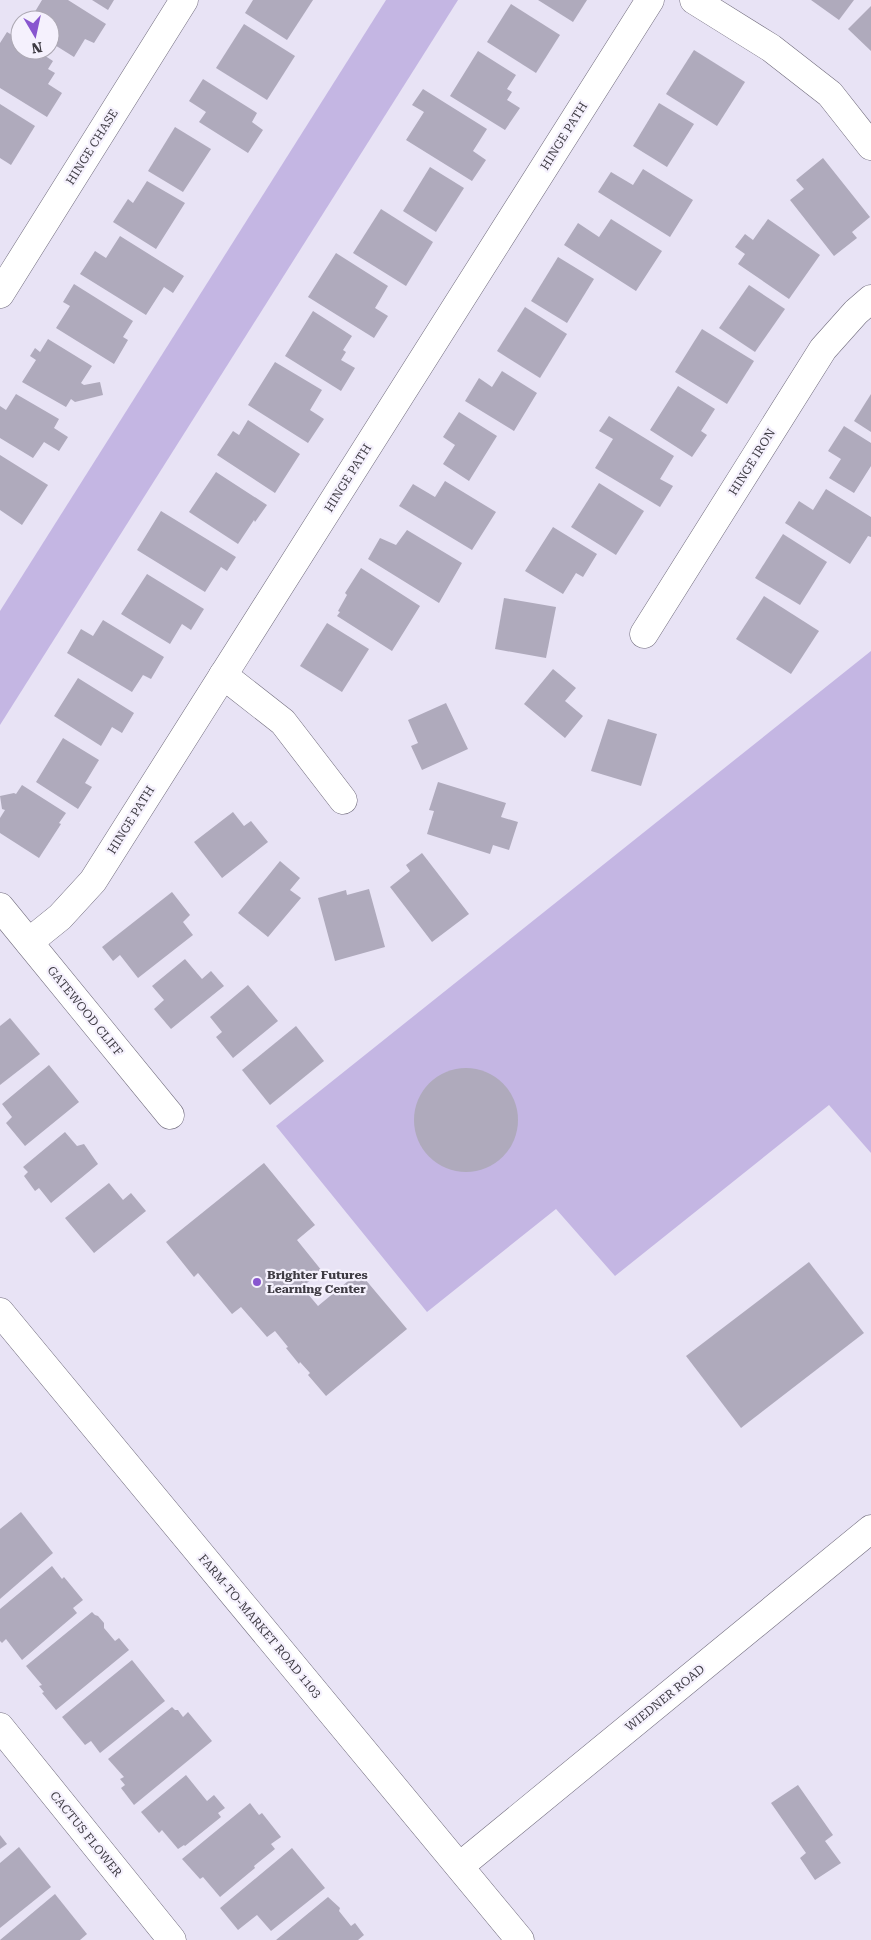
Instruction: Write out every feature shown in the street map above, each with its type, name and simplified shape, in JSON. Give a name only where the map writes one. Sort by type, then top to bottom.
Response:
[{"type":"street","name":"HINGE CHASE","points":[[0,294],[184,0]]},
{"type":"street","name":"HINGE PATH","points":[[29,942],[60,917],[93,881],[650,0]]},
{"type":"street","points":[[694,0],[771,48],[830,94],[871,146]]},
{"type":"street","name":"HINGE IRON","points":[[644,634],[824,349],[856,312],[871,299]]},
{"type":"street","points":[[223,676],[283,722],[343,800]]},
{"type":"street","name":"GATEWOOD CLIFF","points":[[0,907],[170,1115]]},
{"type":"street","name":"FARM-TO-MARKET ROAD 1103","points":[[0,1312],[520,1940]]},
{"type":"street","name":"WIEDNER ROAD","points":[[460,1866],[871,1529]]},
{"type":"street","name":"CACTUS FLOWER","points":[[0,1728],[172,1940]]},
{"type":"shaded area","points":[[386,0],[458,0],[0,725],[0,611]]},
{"type":"shaded area","points":[[871,651],[871,1153],[829,1105],[615,1276],[556,1209],[427,1312],[276,1126]]},
{"type":"building","points":[[42,0],[68,0],[106,24],[94,43],[85,39],[74,57],[60,48],[60,10],[36,10]]},
{"type":"building","points":[[92,0],[114,0],[108,10]]},
{"type":"building","points":[[253,0],[313,0],[287,40],[245,13]]},
{"type":"building","points":[[538,0],[587,0],[573,22]]},
{"type":"building","points":[[811,0],[854,0],[839,20]]},
{"type":"building","points":[[511,4],[560,35],[536,73],[487,42]]},
{"type":"building","points":[[871,6],[871,51],[848,29]]},
{"type":"building","points":[[244,24],[295,56],[267,100],[216,68]]},
{"type":"building","points":[[7,32],[10,34],[10,60],[53,61],[48,69],[55,73],[48,84],[62,93],[47,117],[0,88],[0,43]]},
{"type":"building","points":[[694,50],[745,82],[717,126],[666,94]]},
{"type":"building","points":[[478,51],[516,75],[507,89],[512,92],[507,100],[520,108],[505,130],[450,96]]},
{"type":"building","points":[[203,79],[257,113],[252,122],[263,130],[248,153],[199,122],[206,112],[189,101]]},
{"type":"building","points":[[423,89],[487,129],[473,151],[486,160],[472,181],[406,140],[424,112],[412,105]]},
{"type":"building","points":[[659,103],[694,124],[667,167],[633,146]]},
{"type":"building","points":[[0,104],[35,126],[11,165],[0,158]]},
{"type":"building","points":[[175,127],[211,149],[183,192],[148,171]]},
{"type":"building","points":[[823,158],[870,217],[852,232],[857,238],[834,256],[790,200],[804,189],[796,180]]},
{"type":"building","points":[[430,167],[464,188],[436,232],[403,211]]},
{"type":"building","points":[[643,169],[693,200],[670,237],[598,192],[611,172],[633,185]]},
{"type":"building","points":[[147,181],[185,203],[156,249],[113,222],[128,199],[133,203]]},
{"type":"building","points":[[381,209],[433,242],[406,286],[353,253]]},
{"type":"building","points":[[611,219],[662,251],[636,291],[564,245],[578,223],[599,237]]},
{"type":"building","points":[[768,219],[820,255],[789,299],[738,264],[745,254],[735,247],[745,234],[753,240]]},
{"type":"building","points":[[120,236],[184,276],[173,293],[164,287],[146,315],[80,274],[95,251],[106,258]]},
{"type":"building","points":[[336,253],[388,286],[375,308],[388,316],[374,338],[308,297]]},
{"type":"building","points":[[558,257],[594,279],[567,323],[531,301]]},
{"type":"building","points":[[74,284],[133,321],[123,337],[128,340],[114,364],[56,328],[70,306],[63,302]]},
{"type":"building","points":[[749,285],[785,309],[755,352],[719,328]]},
{"type":"building","points":[[525,307],[567,334],[540,378],[497,351]]},
{"type":"building","points":[[313,311],[352,336],[343,350],[346,352],[341,360],[355,368],[341,391],[285,356]]},
{"type":"building","points":[[702,329],[754,361],[727,404],[675,372]]},
{"type":"building","points":[[48,339],[92,366],[81,383],[84,385],[100,382],[103,395],[75,402],[71,399],[66,407],[22,382],[36,360],[30,356],[35,348],[40,352]]},
{"type":"building","points":[[275,362],[322,390],[310,410],[324,419],[308,443],[248,405]]},
{"type":"building","points":[[502,371],[537,393],[514,431],[465,401],[479,378],[492,387]]},
{"type":"building","points":[[678,386],[715,409],[701,431],[707,435],[692,457],[650,430]]},
{"type":"building","points":[[16,394],[59,419],[54,428],[68,437],[59,451],[44,442],[33,458],[0,438],[0,406],[6,410]]},
{"type":"building","points":[[871,394],[871,432],[854,421]]},
{"type":"building","points":[[459,412],[497,436],[469,481],[443,464],[455,445],[443,437]]},
{"type":"building","points":[[609,416],[674,456],[660,479],[673,486],[660,507],[595,468],[613,439],[599,431]]},
{"type":"building","points":[[248,420],[300,454],[275,493],[217,455],[233,431],[239,435]]},
{"type":"building","points":[[844,426],[871,443],[871,466],[854,493],[829,478],[841,459],[828,451]]},
{"type":"building","points":[[0,455],[48,485],[22,525],[0,510]]},
{"type":"building","points":[[216,472],[267,505],[238,544],[189,512]]},
{"type":"building","points":[[445,481],[496,512],[472,550],[399,506],[413,484],[435,497]]},
{"type":"building","points":[[599,483],[644,511],[616,555],[571,527]]},
{"type":"building","points":[[826,489],[871,517],[871,537],[868,536],[850,564],[785,523],[799,501],[813,510]]},
{"type":"building","points":[[161,511],[236,557],[227,571],[221,567],[205,592],[137,550]]},
{"type":"building","points":[[553,527],[597,554],[583,577],[576,573],[563,594],[525,571]]},
{"type":"building","points":[[407,530],[462,563],[439,603],[368,559],[380,538],[396,545]]},
{"type":"building","points":[[783,534],[827,562],[800,605],[755,578]]},
{"type":"building","points":[[361,568],[420,606],[392,651],[337,616],[347,595],[345,593]]},
{"type":"building","points":[[147,574],[204,609],[191,630],[182,624],[170,644],[121,614]]},
{"type":"building","points":[[764,596],[819,631],[791,674],[736,639]]},
{"type":"building","points":[[504,598],[556,607],[546,658],[495,649]]},
{"type":"building","points":[[103,620],[164,657],[151,679],[143,675],[132,692],[67,653],[81,629],[93,636]]},
{"type":"building","points":[[327,623],[369,649],[342,692],[300,666]]},
{"type":"building","points":[[553,669],[576,688],[565,701],[583,716],[565,738],[524,704]]},
{"type":"building","points":[[78,678],[134,713],[122,733],[112,727],[101,746],[54,716]]},
{"type":"building","points":[[446,703],[468,749],[422,770],[411,746],[418,743],[408,720]]},
{"type":"building","points":[[608,719],[657,734],[641,786],[591,771]]},
{"type":"building","points":[[63,738],[99,760],[85,783],[92,787],[78,809],[36,782]]},
{"type":"building","points":[[438,782],[506,803],[501,817],[518,822],[509,850],[493,845],[490,854],[427,834],[434,811],[429,810]]},
{"type":"building","points":[[22,785],[66,813],[39,858],[0,833],[0,818],[5,810],[2,809],[0,796],[16,794]]},
{"type":"building","points":[[233,812],[244,826],[251,821],[268,842],[222,878],[194,842]]},
{"type":"building","points":[[422,853],[469,914],[432,942],[390,887],[410,871],[406,865]]},
{"type":"building","points":[[280,861],[300,878],[290,890],[301,898],[268,937],[238,913]]},
{"type":"building","points":[[369,889],[385,947],[335,961],[318,898],[346,890],[347,895]]},
{"type":"building","points":[[172,892],[190,915],[183,922],[193,935],[138,978],[120,955],[113,961],[102,947]]},
{"type":"building","points":[[185,959],[202,979],[211,971],[224,986],[171,1029],[154,1009],[164,1000],[152,986]]},
{"type":"building","points":[[248,985],[278,1021],[233,1058],[216,1037],[222,1032],[210,1017]]},
{"type":"building","points":[[10,1018],[40,1054],[0,1085],[0,1026]]},
{"type":"building","points":[[296,1026],[324,1061],[270,1105],[242,1070]]},
{"type":"building","points":[[49,1065],[79,1102],[25,1146],[6,1123],[12,1117],[2,1104]]},
{"type":"building","points":[[466,1068],[486,1072],[503,1083],[514,1100],[518,1120],[514,1140],[503,1157],[486,1168],[466,1172],[446,1168],[429,1157],[418,1140],[414,1120],[418,1100],[429,1083],[446,1072]]},
{"type":"building","points":[[65,1132],[77,1146],[84,1144],[98,1164],[51,1203],[39,1188],[35,1191],[24,1176],[28,1172],[23,1167]]},
{"type":"building","name":"Brighter Futures Learning Center","points":[[264,1163],[315,1225],[297,1240],[322,1271],[302,1287],[318,1306],[359,1272],[407,1329],[326,1396],[308,1375],[310,1373],[300,1362],[299,1364],[286,1348],[288,1347],[275,1331],[267,1337],[241,1307],[232,1314],[198,1273],[194,1277],[166,1242]]},
{"type":"building","points":[[109,1183],[123,1200],[131,1193],[146,1211],[94,1253],[65,1218]]},
{"type":"building","points":[[809,1262],[864,1333],[741,1428],[686,1356]]},
{"type":"building","points":[[21,1512],[53,1553],[0,1599],[0,1529]]},
{"type":"building","points":[[52,1566],[83,1600],[73,1608],[77,1613],[22,1660],[6,1639],[2,1643],[0,1641],[0,1609]]},
{"type":"building","points":[[92,1612],[104,1623],[104,1628],[115,1641],[119,1638],[129,1650],[56,1710],[42,1693],[44,1692],[39,1686],[42,1685],[26,1666]]},
{"type":"building","points":[[132,1660],[165,1701],[100,1753],[91,1741],[85,1745],[62,1717]]},
{"type":"building","points":[[172,1707],[178,1710],[183,1717],[188,1712],[212,1741],[134,1805],[121,1788],[125,1785],[120,1779],[124,1777],[108,1759]]},
{"type":"building","points":[[186,1775],[207,1801],[214,1795],[225,1808],[218,1813],[221,1817],[185,1846],[178,1849],[162,1830],[159,1833],[141,1812]]},
{"type":"building","points":[[798,1785],[833,1835],[825,1841],[841,1863],[815,1880],[800,1858],[806,1853],[771,1803]]},
{"type":"building","points":[[250,1803],[259,1815],[262,1813],[281,1837],[271,1844],[275,1849],[220,1897],[203,1877],[200,1879],[182,1859]]},
{"type":"building","points":[[0,1835],[7,1844],[0,1849]]},
{"type":"building","points":[[19,1847],[51,1887],[0,1928],[0,1863]]},
{"type":"building","points":[[292,1848],[325,1888],[271,1931],[257,1915],[238,1930],[220,1908]]},
{"type":"building","points":[[55,1894],[87,1934],[80,1940],[0,1940]]},
{"type":"building","points":[[328,1897],[340,1908],[339,1911],[351,1926],[355,1923],[364,1935],[358,1940],[276,1940]]},
{"type":"place","name":"Brighter Futures Learning Center","points":[[257,1282]]}]
